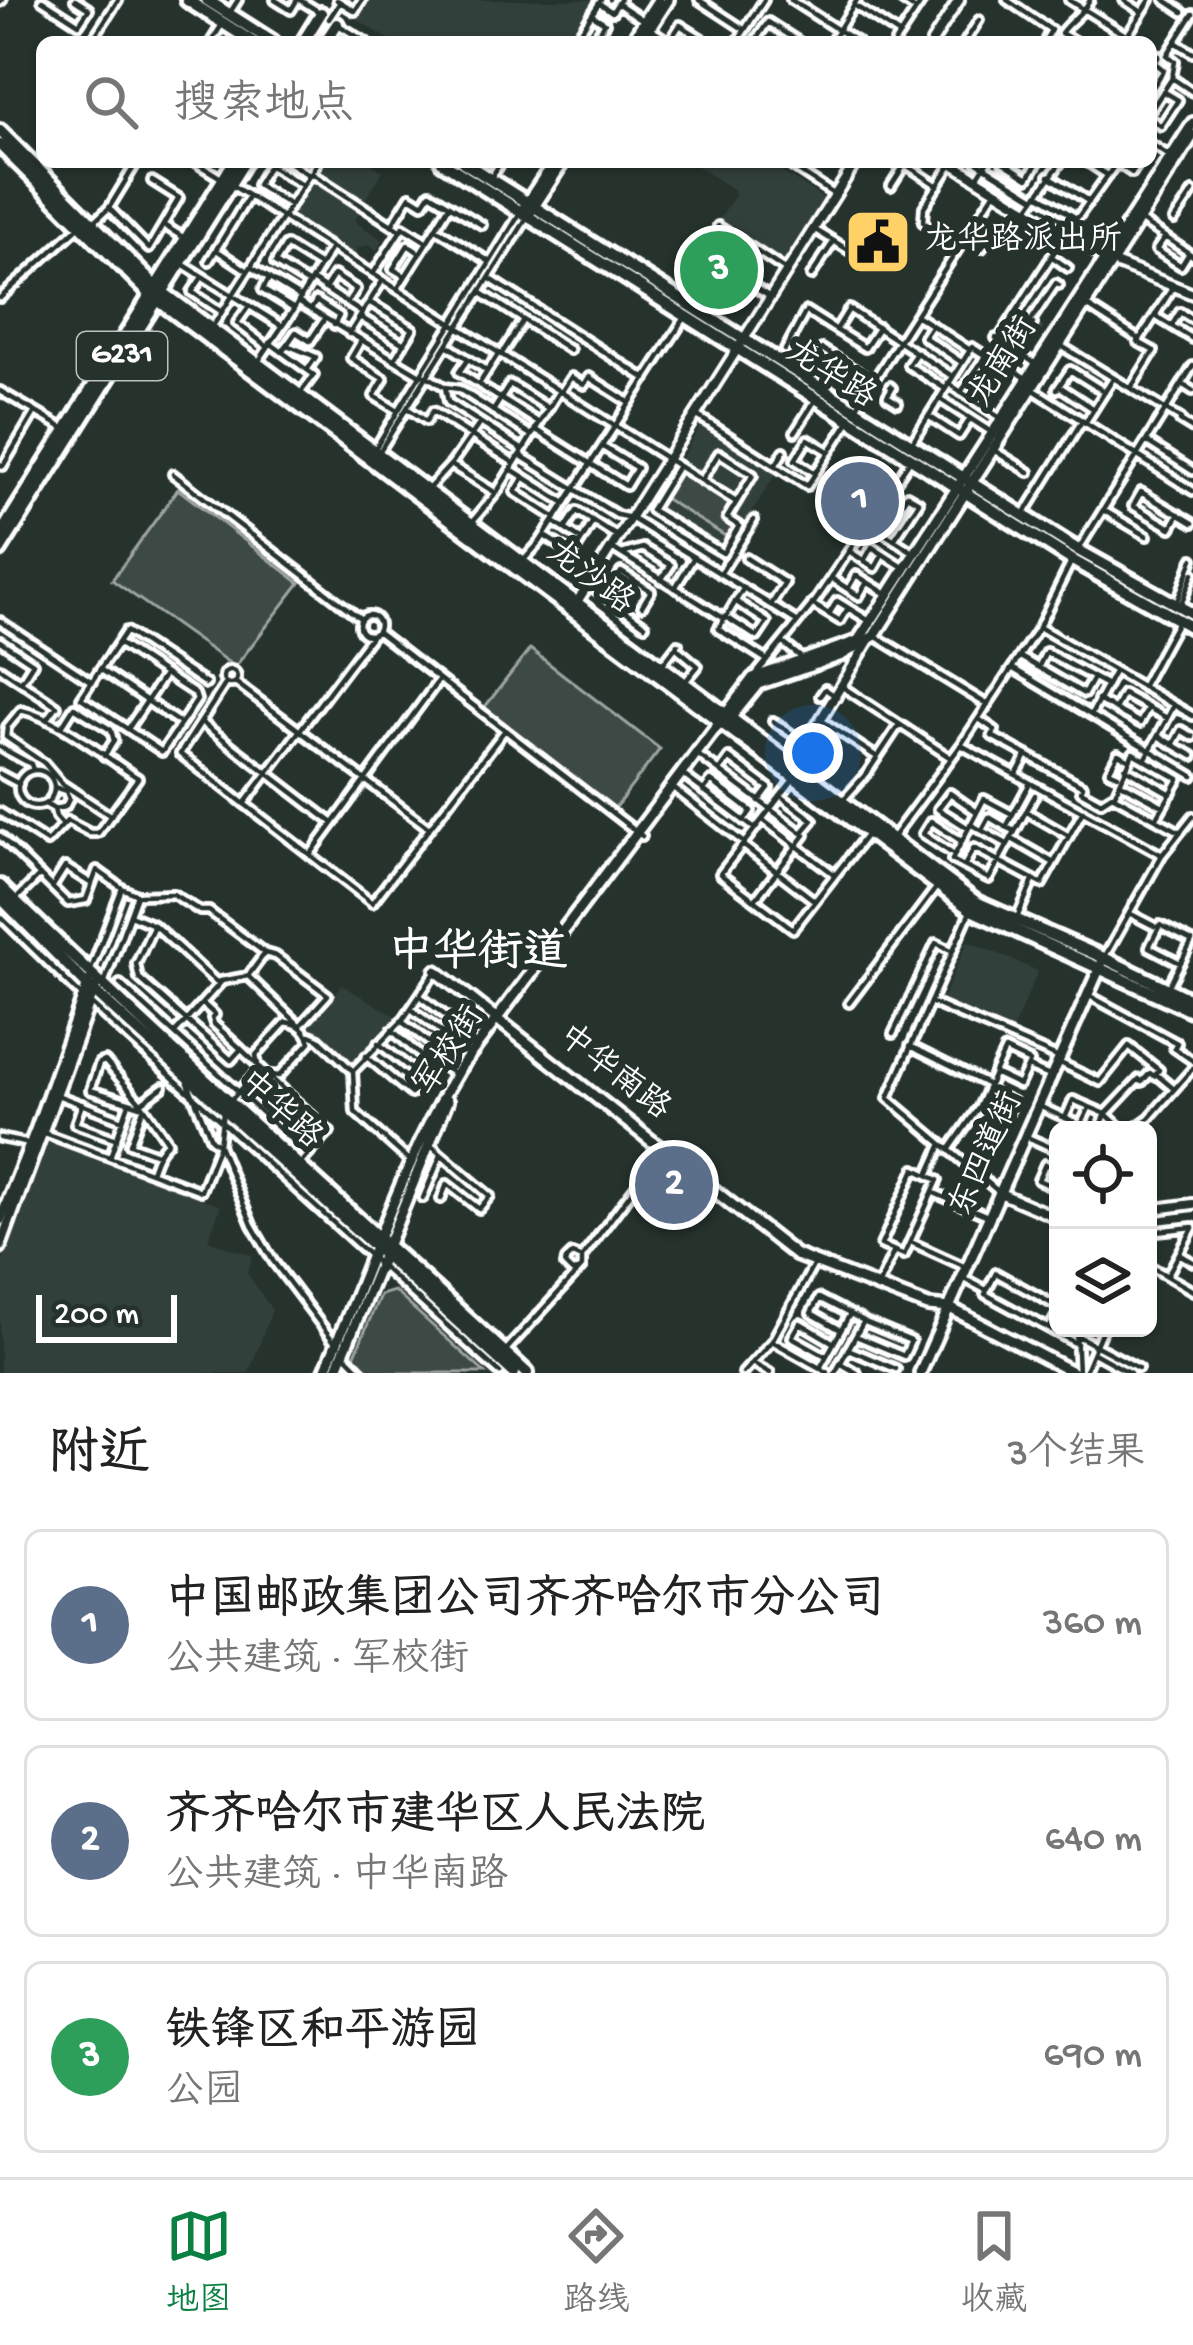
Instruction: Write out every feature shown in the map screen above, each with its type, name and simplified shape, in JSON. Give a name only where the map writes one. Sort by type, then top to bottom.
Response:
[{"type":"main road","points":[[187,0],[262,36]]},
{"type":"main road","points":[[207,0],[246,36]]},
{"type":"main road","points":[[643,36],[658,0]]},
{"type":"main road","points":[[637,36],[668,0]]},
{"type":"main road","points":[[310,36],[329,18]]},
{"type":"main road","points":[[326,36],[329,18]]},
{"type":"main road","name":"龙南街","points":[[1107,260],[1193,123]]},
{"type":"main road","name":"龙沙路","points":[[0,131],[36,161]]},
{"type":"main road","name":"龙南街","points":[[869,635],[1029,383],[1077,298],[1191,141]]},
{"type":"main road","name":"龙沙路","points":[[0,145],[157,293],[726,719],[868,833],[889,843],[973,906],[1016,920],[1193,1011]]},
{"type":"main road","name":"龙沙路","points":[[42,168],[87,224]]},
{"type":"main road","name":"G231","points":[[157,293],[181,263],[232,168]]},
{"type":"main road","name":"G231","points":[[0,550],[186,239],[239,168]]},
{"type":"main road","name":"龙华路","points":[[453,168],[528,209],[852,415],[911,459],[1023,516],[1075,555]]},
{"type":"main road","name":"龙华路","points":[[473,168],[686,316],[740,344],[817,399],[910,445],[965,486],[1075,555],[1193,614]]},
{"type":"main road","points":[[528,209],[551,168]]},
{"type":"main road","points":[[528,209],[559,168]]},
{"type":"main road","name":"龙沙路","points":[[157,293],[521,562],[574,607],[684,683],[726,719]]},
{"type":"main road","name":"龙南街","points":[[869,635],[888,596],[992,449],[1052,338]]},
{"type":"main road","name":"G231","points":[[0,536],[70,432]]},
{"type":"main road","name":"龙华路","points":[[1178,610],[1193,628]]},
{"type":"main road","points":[[753,678],[869,635]]},
{"type":"main road","name":"军校街","points":[[335,1373],[412,1163],[455,1076],[726,719],[758,684],[830,659],[869,635]]},
{"type":"main road","name":"军校街","points":[[639,834],[701,757],[753,678]]},
{"type":"main road","name":"龙沙路","points":[[794,772],[842,802],[938,886],[973,906],[1193,1001]]},
{"type":"main road","name":"中华路","points":[[0,886],[4,905],[514,1373]]},
{"type":"main road","name":"东四道街","points":[[920,1373],[1102,963]]},
{"type":"main road","name":"中华南路","points":[[436,970],[796,1255],[928,1306],[950,1308],[1078,1373]]},
{"type":"main road","points":[[0,1220],[57,1095],[92,987]]},
{"type":"main road","points":[[0,1247],[92,987]]},
{"type":"main road","name":"中华路","points":[[92,987],[227,1111],[303,1160],[380,1250],[527,1373]]},
{"type":"main road","name":"军校街","points":[[380,1250],[447,1100],[500,1020]]},
{"type":"main road","name":"军校街","points":[[324,1373],[340,1349]]},
{"type":"street","points":[[42,0],[79,24],[89,9],[75,0]]},
{"type":"street","points":[[95,36],[118,0]]},
{"type":"street","points":[[215,36],[238,0]]},
{"type":"street","points":[[274,0],[291,10],[298,0],[357,36]]},
{"type":"street","points":[[329,18],[338,1],[355,11],[362,0]]},
{"type":"street","points":[[699,0],[749,36]]},
{"type":"street","points":[[791,0],[847,36]]},
{"type":"street","points":[[901,0],[916,10]]},
{"type":"street","points":[[899,36],[923,0]]},
{"type":"street","points":[[939,36],[959,0]]},
{"type":"street","points":[[1007,0],[1052,30],[1048,36]]},
{"type":"street","points":[[1069,0],[1121,36]]},
{"type":"street","points":[[1066,36],[1061,33],[1090,0]]},
{"type":"street","points":[[1124,0],[1142,12]]},
{"type":"street","points":[[1127,36],[1150,0]]},
{"type":"street","points":[[1165,0],[1183,12]]},
{"type":"street","points":[[741,36],[761,1]]},
{"type":"street","points":[[578,36],[600,2],[612,12],[618,2],[662,36]]},
{"type":"street","points":[[834,36],[856,3],[896,36]]},
{"type":"street","points":[[1157,100],[1172,78],[1175,61],[1166,56],[1190,27],[1193,14]]},
{"type":"street","points":[[592,15],[605,23],[596,36]]},
{"type":"street","points":[[969,36],[979,20]]},
{"type":"street","points":[[760,36],[768,22],[790,36]]},
{"type":"street","points":[[674,36],[680,25],[697,36]]},
{"type":"street","points":[[580,33],[585,36]]},
{"type":"street","points":[[1175,42],[1193,53]]},
{"type":"street","points":[[1172,78],[1193,92]]},
{"type":"street","points":[[1157,123],[1161,126],[1178,100],[1163,91]]},
{"type":"street","points":[[1157,148],[1171,157]]},
{"type":"street","points":[[0,298],[109,208],[132,168]]},
{"type":"street","points":[[205,168],[736,502]]},
{"type":"street","points":[[267,168],[257,185],[290,205]]},
{"type":"street","points":[[274,168],[303,186]]},
{"type":"street","points":[[300,168],[401,231]]},
{"type":"street","points":[[211,329],[314,168]]},
{"type":"street","points":[[490,179],[497,168]]},
{"type":"street","points":[[794,168],[835,195]]},
{"type":"street","points":[[574,607],[852,168]]},
{"type":"street","points":[[891,186],[902,168]]},
{"type":"street","points":[[911,168],[938,186]]},
{"type":"street","points":[[948,168],[924,207],[923,222],[961,245]]},
{"type":"street","points":[[960,168],[1107,260],[1192,293]]},
{"type":"street","points":[[977,178],[983,168]]},
{"type":"street","points":[[992,168],[1076,218]]},
{"type":"street","points":[[1012,168],[1028,178],[1034,168]]},
{"type":"street","points":[[976,244],[982,248],[1001,219],[1012,226],[1056,168]]},
{"type":"street","points":[[1096,168],[1107,175]]},
{"type":"street","points":[[1036,364],[997,339],[1112,168]]},
{"type":"street","points":[[1049,176],[1088,201]]},
{"type":"street","points":[[109,208],[149,249],[179,198],[152,181]]},
{"type":"street","points":[[696,415],[807,486],[996,190]]},
{"type":"street","points":[[1174,220],[1193,192]]},
{"type":"street","points":[[392,225],[410,196],[423,204],[430,193],[482,225]]},
{"type":"street","points":[[209,261],[249,196]]},
{"type":"street","points":[[397,290],[450,205]]},
{"type":"street","points":[[1184,206],[1193,212]]},
{"type":"street","points":[[373,457],[490,262],[528,209]]},
{"type":"street","points":[[373,457],[528,209]]},
{"type":"street","points":[[1138,218],[1191,255],[1180,266],[1156,250],[1165,237]]},
{"type":"street","points":[[163,225],[186,239]]},
{"type":"street","points":[[718,226],[735,242],[787,271]]},
{"type":"street","points":[[373,274],[403,227],[427,242]]},
{"type":"street","points":[[435,228],[490,262]]},
{"type":"street","points":[[814,229],[873,265],[882,250]]},
{"type":"street","points":[[812,276],[834,241]]},
{"type":"street","points":[[320,266],[286,245],[275,263],[325,289],[404,344]]},
{"type":"street","points":[[405,277],[393,269],[400,257],[408,245],[420,253]]},
{"type":"street","points":[[256,364],[331,248]]},
{"type":"street","points":[[215,250],[269,278],[298,303]]},
{"type":"street","points":[[1051,256],[1068,268]]},
{"type":"street","points":[[181,263],[282,326]]},
{"type":"street","points":[[325,289],[334,275],[356,289],[347,303]]},
{"type":"street","points":[[202,276],[191,292],[222,313]]},
{"type":"street","points":[[269,278],[263,290],[298,303],[423,376],[459,389],[493,411],[535,429],[626,486],[637,468],[602,446]]},
{"type":"street","points":[[489,278],[646,379]]},
{"type":"street","points":[[349,334],[382,280]]},
{"type":"street","points":[[1033,324],[1056,283],[1059,285]]},
{"type":"street","points":[[1131,388],[1154,351],[1138,342],[1174,286]]},
{"type":"street","points":[[754,287],[770,297]]},
{"type":"street","points":[[480,292],[570,350]]},
{"type":"street","points":[[1077,298],[1140,340]]},
{"type":"street","points":[[311,310],[316,301],[339,316],[334,325]]},
{"type":"street","points":[[369,302],[413,329],[394,360]]},
{"type":"street","points":[[249,306],[237,323],[314,376],[299,396]]},
{"type":"street","points":[[836,330],[849,309],[952,376]]},
{"type":"street","points":[[531,325],[540,311]]},
{"type":"street","points":[[785,350],[806,311],[865,348],[878,327]]},
{"type":"street","points":[[1155,316],[1190,338],[1193,323],[1180,312],[1172,326]]},
{"type":"street","points":[[916,315],[1007,365],[1084,422],[1192,489]]},
{"type":"street","points":[[521,562],[555,520],[686,316]]},
{"type":"street","points":[[282,352],[296,332],[310,341],[325,319]]},
{"type":"street","points":[[479,384],[523,320]]},
{"type":"street","points":[[932,325],[924,337],[962,362]]},
{"type":"street","points":[[1052,338],[1193,429]]},
{"type":"street","points":[[910,445],[977,339]]},
{"type":"street","points":[[361,341],[351,358],[384,379],[374,396],[398,411]]},
{"type":"street","points":[[287,345],[316,357],[307,370]]},
{"type":"street","points":[[446,345],[487,371]]},
{"type":"street","points":[[823,349],[877,379]]},
{"type":"street","points":[[916,352],[908,364],[1002,419]]},
{"type":"street","points":[[961,392],[985,356]]},
{"type":"street","points":[[468,358],[460,372],[501,398],[535,429]]},
{"type":"street","points":[[981,405],[1007,365]]},
{"type":"street","points":[[889,843],[961,746],[1039,627],[1075,555],[1193,366]]},
{"type":"street","points":[[1094,409],[1058,387],[1070,370],[1105,392]]},
{"type":"street","points":[[470,525],[571,376],[584,385],[589,377],[630,403]]},
{"type":"street","points":[[1023,516],[1113,380]]},
{"type":"street","points":[[493,411],[510,384],[548,408]]},
{"type":"street","points":[[1182,384],[1193,391]]},
{"type":"street","points":[[890,386],[887,396],[898,403]]},
{"type":"street","points":[[445,387],[448,403],[520,448],[523,457],[797,622]]},
{"type":"street","points":[[0,391],[70,432]]},
{"type":"street","points":[[795,432],[817,399]]},
{"type":"street","points":[[940,399],[993,434]]},
{"type":"street","points":[[406,408],[426,421],[433,411],[565,503]]},
{"type":"street","points":[[0,464],[3,466],[35,412]]},
{"type":"street","points":[[929,416],[959,436],[970,419]]},
{"type":"street","points":[[427,492],[480,423]]},
{"type":"street","points":[[815,473],[795,460],[808,439],[829,452]]},
{"type":"street","points":[[1146,441],[1193,471]]},
{"type":"street","points":[[992,449],[1028,472]]},
{"type":"street","points":[[775,466],[784,451]]},
{"type":"street","points":[[678,466],[651,510],[723,553],[740,526],[727,518],[753,475],[718,453],[702,481]]},
{"type":"street","name":"军校街","points":[[753,678],[831,578],[911,459]]},
{"type":"street","points":[[451,465],[496,493]]},
{"type":"street","points":[[173,474],[361,619]]},
{"type":"street","points":[[524,477],[515,492],[582,540]]},
{"type":"street","points":[[1179,514],[1171,528],[1133,506],[1141,491],[1179,514],[1193,523]]},
{"type":"street","points":[[883,532],[907,495],[919,502],[894,540]]},
{"type":"street","points":[[1103,510],[1147,536]]},
{"type":"street","points":[[565,529],[577,511],[618,537]]},
{"type":"street","points":[[720,574],[754,520]]},
{"type":"street","points":[[544,536],[573,554],[593,521]]},
{"type":"street","points":[[868,523],[916,554]]},
{"type":"street","points":[[611,548],[757,638],[767,622],[736,601]]},
{"type":"street","points":[[622,554],[643,548],[671,566],[662,580]]},
{"type":"street","points":[[864,561],[872,548],[906,569]]},
{"type":"street","points":[[849,551],[875,568],[883,554]]},
{"type":"street","points":[[675,587],[694,557]]},
{"type":"street","points":[[746,558],[785,583],[771,605]]},
{"type":"street","points":[[1178,610],[1193,559]]},
{"type":"street","points":[[606,597],[621,572],[651,591],[641,606]]},
{"type":"street","points":[[1142,687],[1193,573]]},
{"type":"street","points":[[848,589],[856,575],[888,596]]},
{"type":"street","points":[[831,578],[859,596],[867,582]]},
{"type":"street","points":[[589,585],[645,625]]},
{"type":"street","points":[[744,588],[718,629],[767,660]]},
{"type":"street","points":[[829,614],[837,601],[869,635],[988,705]]},
{"type":"street","points":[[812,603],[840,621],[848,608]]},
{"type":"street","points":[[244,804],[374,633],[378,622],[374,617],[361,619]]},
{"type":"street","points":[[361,619],[360,630],[365,634],[374,633],[440,679],[639,834]]},
{"type":"street","points":[[0,621],[92,682]]},
{"type":"street","points":[[1039,627],[1193,716]]},
{"type":"street","points":[[118,643],[195,694],[197,700],[162,752],[81,698],[126,631],[206,684]]},
{"type":"street","points":[[868,833],[794,929],[721,874],[781,796],[869,635]]},
{"type":"street","points":[[0,641],[33,663],[21,682]]},
{"type":"street","points":[[782,641],[803,658]]},
{"type":"street","points":[[661,666],[678,647],[698,665],[684,683]]},
{"type":"street","points":[[1038,667],[1046,652],[1106,686]]},
{"type":"street","points":[[1020,656],[1084,694],[1093,678]]},
{"type":"street","points":[[830,659],[851,672]]},
{"type":"street","points":[[128,729],[175,663]]},
{"type":"street","points":[[0,668],[57,706],[47,720]]},
{"type":"street","points":[[1012,668],[1193,776]]},
{"type":"street","points":[[100,669],[182,724]]},
{"type":"street","points":[[235,682],[237,676],[230,670],[180,754],[372,903],[505,730]]},
{"type":"street","points":[[1090,715],[1114,671]]},
{"type":"street","points":[[310,855],[440,679]]},
{"type":"street","points":[[226,683],[235,682],[429,828]]},
{"type":"street","points":[[820,696],[825,689],[840,690],[951,758]]},
{"type":"street","points":[[1115,710],[1123,694],[1167,718]]},
{"type":"street","points":[[1099,700],[1140,723],[1148,708]]},
{"type":"street","points":[[1145,760],[1174,705]]},
{"type":"street","points":[[61,728],[74,707],[110,730],[114,741],[104,756]]},
{"type":"street","points":[[0,812],[47,842],[67,821],[98,833],[111,816],[138,778],[61,728],[21,710],[10,723],[7,737],[44,763],[61,783],[111,816]]},
{"type":"street","points":[[0,716],[10,723]]},
{"type":"street","points":[[979,719],[995,730],[992,736],[1083,786],[1081,790],[1101,802],[1114,796],[1133,753],[1179,779],[1156,818]]},
{"type":"street","points":[[821,720],[878,757]]},
{"type":"street","points":[[773,721],[806,745]]},
{"type":"street","points":[[201,722],[333,823]]},
{"type":"street","points":[[842,802],[900,724]]},
{"type":"street","points":[[1173,745],[1181,730],[1193,736]]},
{"type":"street","points":[[1157,736],[1193,756]]},
{"type":"street","points":[[961,746],[1162,855]]},
{"type":"street","points":[[0,747],[31,764],[33,771]]},
{"type":"street","points":[[1130,760],[1118,754],[1109,771],[1163,806]]},
{"type":"street","points":[[1016,775],[1027,755]]},
{"type":"street","points":[[701,757],[805,835],[755,900]]},
{"type":"street","points":[[719,771],[729,758],[769,788],[759,801]]},
{"type":"street","points":[[1125,768],[1171,794]]},
{"type":"street","points":[[45,804],[54,787],[46,773],[33,771],[19,784],[27,804],[65,807],[66,791],[54,787]]},
{"type":"street","points":[[0,774],[19,784]]},
{"type":"street","points":[[686,777],[755,830]]},
{"type":"street","points":[[703,790],[710,781],[751,811],[743,821]]},
{"type":"street","points":[[1006,827],[1030,782]]},
{"type":"street","points":[[676,790],[815,901]]},
{"type":"street","points":[[977,812],[950,793],[938,809],[1054,863]]},
{"type":"street","points":[[1035,795],[1026,812],[998,861],[989,879],[952,860],[984,799],[1026,812],[1069,836]]},
{"type":"street","points":[[781,796],[812,820],[802,833]]},
{"type":"street","points":[[1114,796],[1180,832]]},
{"type":"street","points":[[54,808],[63,825]]},
{"type":"street","points":[[964,866],[974,848],[1042,884],[1083,811]]},
{"type":"street","points":[[1102,963],[1162,855],[1193,816]]},
{"type":"street","points":[[982,830],[988,818],[1015,831]]},
{"type":"street","points":[[763,820],[835,875]]},
{"type":"street","points":[[954,855],[923,834],[931,821],[962,841]]},
{"type":"street","points":[[0,836],[68,903],[86,900],[97,871],[137,896],[173,894],[200,911],[209,911],[328,995],[298,1025]]},
{"type":"street","points":[[52,887],[64,867],[92,884]]},
{"type":"street","points":[[4,905],[40,875]]},
{"type":"street","points":[[1016,920],[1034,879]]},
{"type":"street","points":[[849,1003],[938,886]]},
{"type":"street","points":[[92,987],[122,888]]},
{"type":"street","points":[[92,987],[137,896]]},
{"type":"street","points":[[973,906],[887,1098],[1000,1193],[1049,1214]]},
{"type":"street","points":[[1130,913],[1158,928]]},
{"type":"street","points":[[130,915],[154,925],[216,982],[248,976],[265,953]]},
{"type":"street","points":[[154,925],[136,964],[139,978],[231,1060],[241,1049]]},
{"type":"street","points":[[1167,989],[1192,941],[1160,925],[1149,947],[1180,963]]},
{"type":"street","points":[[893,1034],[936,943],[953,951]]},
{"type":"street","points":[[353,1071],[411,1009],[436,970]]},
{"type":"street","points":[[248,976],[353,1071],[355,1112],[412,1163]]},
{"type":"street","points":[[175,1034],[222,981]]},
{"type":"street","points":[[120,984],[241,1094],[303,1160],[330,1132],[214,1024],[215,1015],[202,1003]]},
{"type":"street","points":[[92,987],[194,1098],[227,1111]]},
{"type":"street","points":[[1088,995],[1177,1043],[1174,1048],[1193,1065],[1145,1121]]},
{"type":"street","points":[[411,1009],[450,1038],[459,1026],[420,996]]},
{"type":"street","points":[[930,1003],[1100,1082],[1129,1046],[1159,1070],[1156,1074]]},
{"type":"street","points":[[401,1021],[440,1051],[433,1059]]},
{"type":"street","points":[[40,1132],[201,1191],[227,1111],[259,1070],[256,1055],[286,1022],[298,1025]]},
{"type":"street","points":[[391,1029],[421,1056],[455,1076]]},
{"type":"street","points":[[241,1094],[264,1074],[279,1076],[310,1042],[308,1034]]},
{"type":"street","points":[[367,1056],[411,1094],[420,1076],[378,1043]]},
{"type":"street","points":[[910,1046],[1013,1102],[1005,1120],[979,1108]]},
{"type":"street","points":[[928,1175],[979,1108],[995,1071],[1005,1050],[1030,1062],[1019,1085],[995,1071]]},
{"type":"street","points":[[143,1105],[90,1090],[99,1063],[105,1061],[143,1105],[168,1142],[157,1154],[151,1172]]},
{"type":"street","points":[[1028,1066],[1052,1077]]},
{"type":"street","points":[[1103,1121],[1139,1079],[1142,1082],[1150,1073],[1174,1089]]},
{"type":"street","points":[[184,1074],[273,1262],[364,1373]]},
{"type":"street","points":[[157,1154],[130,1144],[143,1105],[163,1088]]},
{"type":"street","points":[[286,1092],[278,1100],[322,1140]]},
{"type":"street","points":[[57,1095],[124,1120]]},
{"type":"street","points":[[1066,1118],[1073,1100],[1113,1121]]},
{"type":"street","points":[[82,1104],[75,1124],[117,1138]]},
{"type":"street","points":[[110,1157],[129,1104]]},
{"type":"street","points":[[1039,1106],[1082,1125],[1089,1108]]},
{"type":"street","points":[[1025,1136],[1049,1146]]},
{"type":"street","points":[[0,1138],[31,1144]]},
{"type":"street","points":[[429,1144],[490,1196],[479,1209],[448,1184],[441,1199]]},
{"type":"street","points":[[581,1257],[664,1149]]},
{"type":"street","points":[[423,1198],[441,1155]]},
{"type":"street","points":[[1049,1167],[1045,1165],[1038,1180],[1049,1185]]},
{"type":"street","points":[[915,1169],[938,1180],[933,1192],[904,1256],[881,1245],[915,1169]]},
{"type":"street","points":[[933,1192],[990,1217]]},
{"type":"street","points":[[1157,1209],[1193,1204]]},
{"type":"street","points":[[1157,1231],[1193,1227],[1190,1243],[1167,1276]]},
{"type":"street","points":[[910,1242],[986,1290]]},
{"type":"street","points":[[380,1250],[500,1373]]},
{"type":"street","points":[[877,1288],[894,1251]]},
{"type":"street","points":[[504,1352],[578,1271],[584,1264],[572,1254],[566,1260],[569,1270],[578,1271]]},
{"type":"street","points":[[1179,1254],[1193,1262]]},
{"type":"street","points":[[743,1373],[772,1341],[814,1264]]},
{"type":"street","points":[[1157,1270],[1193,1291]]},
{"type":"street","points":[[1049,1305],[996,1273],[985,1294],[1049,1329]]},
{"type":"street","points":[[841,1330],[811,1313],[819,1298],[911,1341],[904,1356],[856,1336]]},
{"type":"street","points":[[820,1368],[850,1314]]},
{"type":"street","points":[[772,1341],[831,1373],[864,1322]]},
{"type":"street","points":[[826,1357],[792,1337],[800,1324],[834,1343]]},
{"type":"street","points":[[1064,1337],[1077,1344]]},
{"type":"street","points":[[1076,1337],[1078,1373]]},
{"type":"street","points":[[1082,1337],[1130,1373]]},
{"type":"street","points":[[1078,1373],[1100,1337]]},
{"type":"street","points":[[848,1349],[896,1369]]},
{"type":"street","points":[[1095,1349],[1138,1368]]},
{"type":"street","points":[[752,1363],[770,1373]]},
{"type":"street","points":[[840,1363],[856,1373]]},
{"type":"shaded area","points":[[327,0],[593,0],[571,36],[384,36]]},
{"type":"shaded area","points":[[318,168],[383,171],[362,204],[315,173]]},
{"type":"shaded area","points":[[699,168],[776,168],[824,199],[784,261],[719,220],[734,190]]},
{"type":"shaded area","points":[[313,178],[362,209],[354,221],[383,240],[377,250],[368,245],[358,248],[352,258],[288,217]]},
{"type":"shaded area","points":[[717,234],[752,257],[721,305],[685,282]]},
{"type":"shaded area","points":[[703,422],[778,470],[724,557],[650,510]]},
{"type":"shaded area","points":[[679,468],[734,503],[725,519],[738,527],[730,539],[661,496]]},
{"type":"shaded area","points":[[178,489],[300,583],[235,667],[112,580]]},
{"type":"shaded area","points":[[530,649],[660,749],[615,808],[484,708]]},
{"type":"shaded area","points":[[968,941],[1038,971],[1011,1033],[941,1002]]},
{"type":"shaded area","points":[[342,985],[397,1017],[353,1066],[307,1024]]},
{"type":"shaded area","points":[[49,1141],[221,1206],[208,1240],[253,1256],[247,1273],[272,1310],[249,1373],[0,1373],[0,1267]]},
{"type":"shaded area","points":[[394,1291],[485,1373],[371,1373],[354,1357],[380,1295]]},
{"type":"tunnel","points":[[1033,324],[1044,331]]},
{"type":"place","name":"龙华路派出所","points":[[878,242]]},
{"type":"place","name":"铁锋区和平游园","points":[[719,270]]},
{"type":"place","name":"中国邮政集团公司齐齐哈尔市分公司","points":[[860,501]]},
{"type":"place","name":"齐齐哈尔市建华区人民法院","points":[[674,1185]]},
{"type":"district","name":"中华街道","points":[[478,955]]}]
